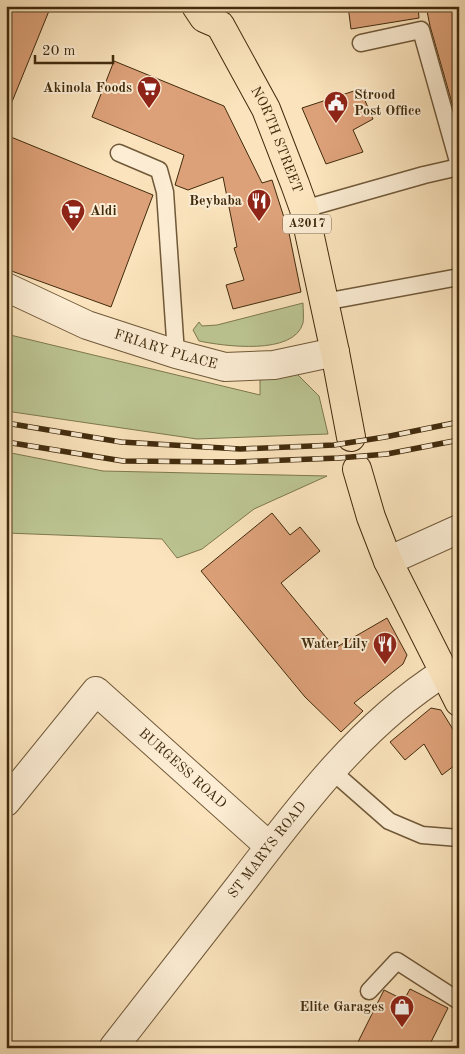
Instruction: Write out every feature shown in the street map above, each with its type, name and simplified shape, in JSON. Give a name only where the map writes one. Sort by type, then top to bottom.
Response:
[{"type":"main road","name":"NORTH STREET","points":[[196,6],[204,18],[224,16],[266,109],[304,210],[335,352],[351,437]]},
{"type":"main road","points":[[358,469],[371,517],[388,562],[443,674],[459,702]]},
{"type":"street","name":"FRIARY PLACE","points":[[6,286],[87,325],[176,354],[225,367],[274,365],[335,352]]},
{"type":"street","points":[[388,562],[459,529]]},
{"type":"street","name":"ST MARYS ROAD","points":[[113,1048],[269,846],[332,772],[393,709],[424,685],[443,674]]},
{"type":"street","name":"BURGESS ROAD","points":[[6,802],[96,691],[269,846]]},
{"type":"lane","points":[[304,210],[459,166],[421,30],[361,44]]},
{"type":"lane","points":[[119,153],[159,170],[165,192],[176,354]]},
{"type":"lane","points":[[324,302],[459,277]]},
{"type":"lane","points":[[332,772],[389,821],[422,835],[459,838]]},
{"type":"lane","points":[[369,991],[397,961],[459,1002]]},
{"type":"green space","points":[[303,303],[303,323],[297,333],[286,340],[272,345],[240,346],[199,341],[193,330],[199,322],[202,326],[217,325]]},
{"type":"green space","points":[[6,334],[260,395],[260,380],[296,373],[319,396],[328,434],[197,439],[6,411]]},
{"type":"green space","points":[[6,452],[103,471],[327,476],[254,509],[202,549],[177,558],[162,539],[6,533]]},
{"type":"building","points":[[6,6],[51,6],[7,114],[6,114]]},
{"type":"building","points":[[348,6],[418,6],[419,18],[351,29]]},
{"type":"building","points":[[426,6],[459,6],[459,117],[456,117]]},
{"type":"building","points":[[114,61],[224,106],[262,183],[272,180],[289,233],[301,292],[233,309],[226,285],[244,280],[234,248],[237,247],[223,177],[188,190],[175,185],[184,155],[92,117]]},
{"type":"building","name":"Strood Post Office","points":[[360,89],[373,119],[353,130],[363,152],[326,164],[302,108]]},
{"type":"building","name":"Aldi","points":[[6,135],[153,195],[111,307],[6,269]]},
{"type":"building","points":[[272,513],[290,535],[300,527],[320,551],[281,583],[335,648],[387,618],[407,655],[403,664],[354,703],[363,711],[341,732],[305,697],[201,571]]},
{"type":"building","points":[[431,708],[441,710],[459,739],[459,762],[442,775],[424,744],[405,760],[390,742]]},
{"type":"building","name":"Elite Garages","points":[[410,989],[448,1008],[428,1048],[355,1048],[384,990],[404,1000]]},
{"type":"railway","points":[[6,423],[121,442],[240,449],[334,445],[459,422]]},
{"type":"railway","points":[[6,442],[123,461],[237,462],[387,454],[459,440]]},
{"type":"place","name":"Akinola Foods","points":[[149,109]]},
{"type":"place","name":"Strood Post Office","points":[[336,124]]},
{"type":"place","name":"Beybaba","points":[[259,222]]},
{"type":"place","name":"Aldi","points":[[73,232]]},
{"type":"place","name":"Water Lily","points":[[385,665]]},
{"type":"place","name":"Elite Garages","points":[[402,1028]]}]
